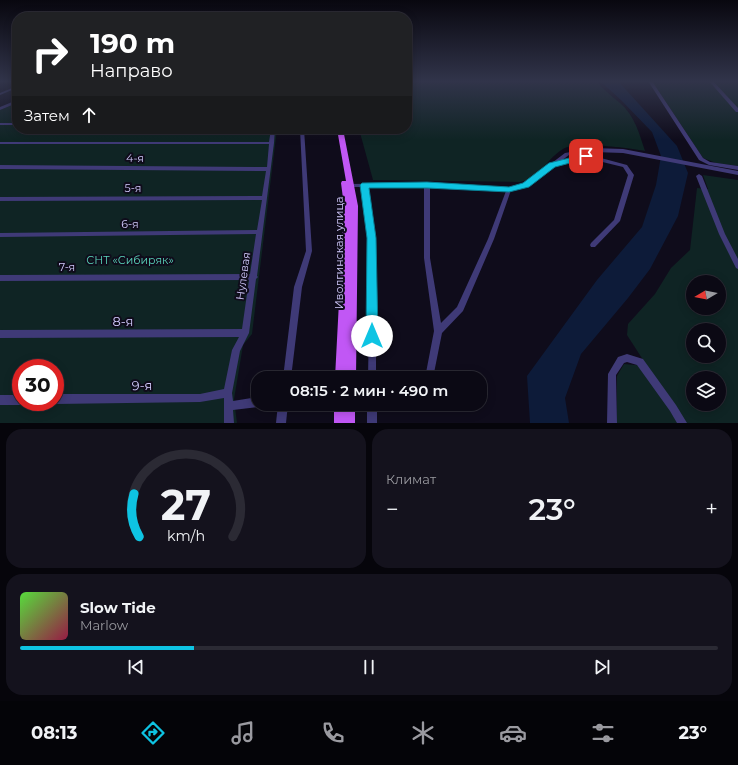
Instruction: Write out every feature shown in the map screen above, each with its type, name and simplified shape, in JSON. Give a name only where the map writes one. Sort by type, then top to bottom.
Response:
[{"type":"main road","name":"Иволгинская улица","points":[[336,134],[348,206],[341,371]]},
{"type":"main road","name":"Иволгинская улица","points":[[341,134],[354,206],[350,371]]},
{"type":"main road","points":[[340,411],[340,423]]},
{"type":"main road","points":[[349,411],[349,423]]},
{"type":"street","points":[[663,101],[701,159],[709,163],[738,168]]},
{"type":"street","points":[[729,101],[738,111]]},
{"type":"street","points":[[0,108],[12,104]]},
{"type":"street","points":[[0,124],[12,124]]},
{"type":"street","name":"Нулевая","points":[[229,423],[228,393],[236,350],[245,333],[265,198],[273,134]]},
{"type":"street","points":[[288,371],[298,287],[308,251],[302,134]]},
{"type":"street","points":[[0,143],[272,144]]},
{"type":"street","points":[[351,185],[427,185],[509,189],[526,185],[567,154],[584,151],[623,151],[738,173]]},
{"type":"street","points":[[552,165],[586,156],[625,166],[630,175],[617,221],[593,245]]},
{"type":"street","name":"4-я","points":[[0,166],[269,169]]},
{"type":"street","points":[[699,176],[722,234],[738,266]]},
{"type":"street","points":[[364,185],[372,258],[372,371]]},
{"type":"street","points":[[427,185],[427,258],[438,331],[430,371]]},
{"type":"street","points":[[438,331],[460,309],[491,239],[509,189]]},
{"type":"street","name":"5-я","points":[[0,198],[265,198]]},
{"type":"street","name":"6-я","points":[[0,235],[260,232]]},
{"type":"street","name":"7-я","points":[[0,278],[254,277]]},
{"type":"street","name":"8-я","points":[[0,334],[245,333]]},
{"type":"street","points":[[612,423],[612,374],[621,360],[627,358],[640,362],[682,423]]},
{"type":"street","name":"9-я","points":[[64,399],[200,398],[228,393]]},
{"type":"street","points":[[0,400],[12,400]]},
{"type":"street","points":[[228,406],[251,403]]},
{"type":"street","points":[[281,423],[282,411]]},
{"type":"street","points":[[372,411],[372,423]]},
{"type":"green space","points":[[412,101],[617,101],[633,119],[645,151],[590,145],[569,147],[557,153],[533,177],[520,182],[373,180],[360,134],[412,134]]},
{"type":"green space","points":[[665,101],[738,101],[738,166],[716,163],[703,158]]},
{"type":"green space","name":"СНТ «Сибиряк»","points":[[12,105],[12,134],[276,134],[252,334],[243,345],[234,399],[237,423],[0,423],[0,110]]},
{"type":"green space","points":[[703,175],[738,180],[738,423],[617,423],[617,376],[624,364],[647,366],[627,335],[628,324],[655,294],[671,268],[690,250],[697,188],[708,189]]},
{"type":"water","points":[[622,101],[636,101],[677,146],[688,173],[678,216],[650,269],[581,354],[565,398],[569,423],[530,423],[527,376],[597,280],[642,227],[656,185],[661,156],[652,132]]},
{"type":"route","points":[[372,336],[371,238],[364,185],[427,185],[509,189],[526,185],[552,165],[586,156]]}]
